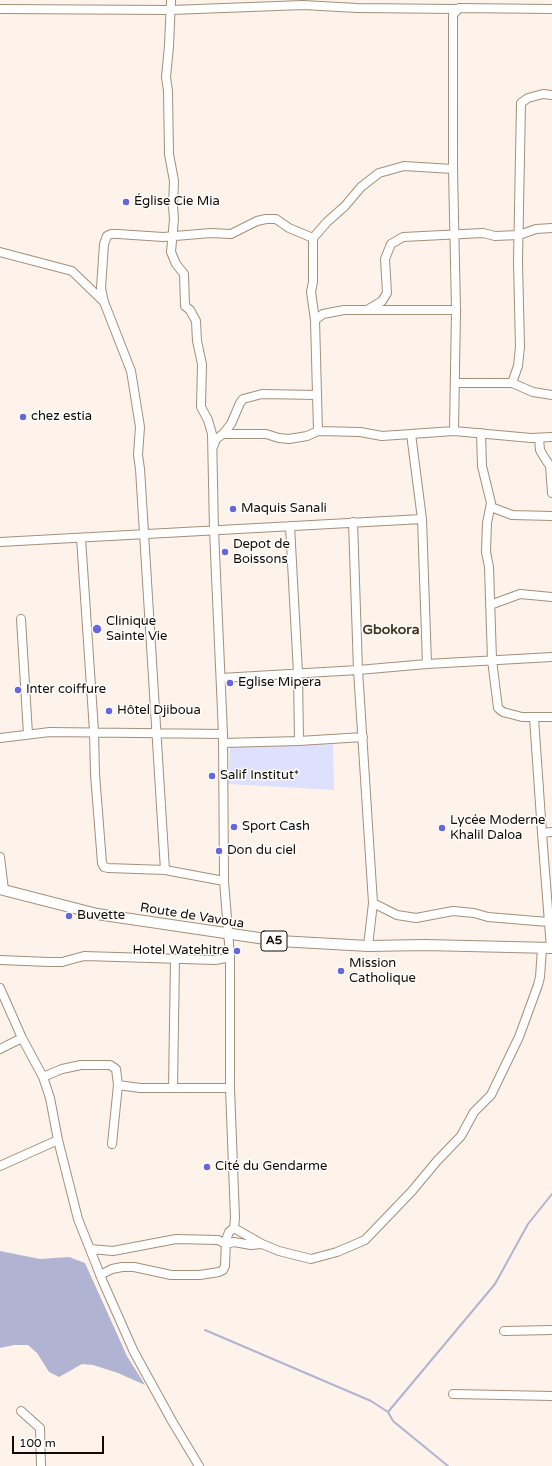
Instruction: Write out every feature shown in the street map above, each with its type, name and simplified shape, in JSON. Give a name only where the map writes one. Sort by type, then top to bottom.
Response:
[{"type":"main road","name":"Route de Vavoua","points":[[2,889],[96,914],[279,941],[368,946],[425,945],[548,948]]},
{"type":"street","points":[[100,1275],[112,1269],[122,1267],[134,1267],[171,1275],[200,1275],[219,1272],[223,1270],[225,1266],[226,1240],[229,1232],[234,1228],[235,1218],[230,1088],[230,956],[224,881],[223,734],[212,450],[210,427],[201,407],[202,364],[197,341],[196,321],[190,310],[185,306],[184,274],[176,264],[172,252],[174,181],[169,154],[168,91],[166,77],[171,0]]},
{"type":"street","points":[[0,9],[171,10],[304,5],[357,8],[457,10],[458,8],[552,9]]},
{"type":"street","points":[[454,431],[456,310],[453,234],[453,15],[457,10]]},
{"type":"street","points":[[512,383],[518,366],[520,348],[518,262],[521,103],[528,98],[543,94],[552,95]]},
{"type":"street","points":[[318,431],[314,320],[311,292],[313,282],[313,238],[332,217],[345,206],[360,187],[379,173],[404,166],[453,169]]},
{"type":"street","points":[[165,870],[138,455],[140,427],[131,371],[104,302],[102,282],[104,244],[107,236],[110,234],[164,237],[211,233],[231,234],[266,219],[276,219],[289,228],[313,238]]},
{"type":"street","points":[[369,309],[382,301],[387,293],[385,259],[391,244],[403,237],[483,233],[495,236],[519,235],[536,229],[552,228]]},
{"type":"street","points":[[0,252],[72,271],[104,302]]},
{"type":"street","points":[[314,320],[324,314],[344,310],[456,310]]},
{"type":"street","points":[[455,383],[512,383],[533,392],[552,395]]},
{"type":"street","points":[[212,450],[216,439],[223,434],[231,424],[243,399],[262,394],[317,395]]},
{"type":"street","points":[[223,434],[260,434],[289,439],[307,436],[318,431],[360,432],[382,436],[454,431],[531,438],[552,437]]},
{"type":"street","points":[[481,433],[482,466],[489,489],[491,503],[487,523],[486,552],[489,567],[492,660],[498,708],[502,712],[522,717],[552,717]]},
{"type":"street","points":[[411,434],[422,519],[427,664]]},
{"type":"street","points":[[539,438],[540,450],[550,466],[552,493]]},
{"type":"street","points":[[491,507],[512,515],[552,516]]},
{"type":"street","points":[[0,542],[422,519]]},
{"type":"street","points":[[353,522],[358,670],[373,903],[368,946]]},
{"type":"street","points":[[290,526],[298,672],[299,741]]},
{"type":"street","points":[[81,538],[102,864],[104,867],[108,868],[165,870],[224,881]]},
{"type":"street","points":[[490,605],[520,594],[552,597]]},
{"type":"street","points":[[21,619],[28,734]]},
{"type":"street","points":[[221,678],[552,657]]},
{"type":"street","points":[[234,1228],[262,1244],[280,1251],[311,1259],[337,1252],[365,1240],[412,1191],[437,1161],[461,1136],[474,1112],[491,1095],[519,1037],[538,985],[548,948],[548,922],[534,718]]},
{"type":"street","points":[[0,738],[50,732],[94,731],[223,734]]},
{"type":"street","points":[[223,743],[299,741],[363,737]]},
{"type":"street","points":[[542,833],[552,832]]},
{"type":"street","points":[[0,857],[2,889]]},
{"type":"street","points":[[373,903],[397,915],[416,918],[453,911],[474,913],[488,917],[548,922]]},
{"type":"street","points":[[0,960],[62,962],[84,956],[215,960],[230,956]]},
{"type":"street","points":[[173,1088],[175,959]]},
{"type":"street","points":[[0,988],[22,1038],[44,1077],[78,1219],[100,1275],[134,1352],[199,1466]]},
{"type":"street","points":[[0,1049],[22,1038]]},
{"type":"street","points":[[44,1077],[62,1069],[81,1065],[110,1065],[116,1069],[118,1085],[112,1144]]},
{"type":"street","points":[[118,1085],[140,1088],[230,1088]]},
{"type":"street","points":[[0,1166],[58,1140]]},
{"type":"street","points":[[90,1249],[113,1251],[176,1239],[218,1240],[226,1244],[234,1242],[251,1245],[262,1244]]},
{"type":"street","points":[[504,1331],[552,1330]]},
{"type":"street","points":[[453,1394],[552,1396]]},
{"type":"street","points":[[21,1412],[40,1428],[41,1466]]},
{"type":"shaded area","points":[[333,744],[334,790],[228,784],[230,747]]},
{"type":"shaded area","points":[[0,1251],[40,1259],[69,1257],[85,1263],[127,1356],[145,1385],[118,1373],[93,1365],[82,1364],[59,1377],[49,1372],[37,1353],[28,1345],[14,1345],[0,1348]]},
{"type":"waterway","points":[[388,1412],[495,1284],[528,1224],[552,1194]]},
{"type":"waterway","points":[[205,1330],[371,1401],[388,1412],[393,1421],[448,1466]]},
{"type":"place","name":"Église Cie Mia","points":[[126,202]]},
{"type":"place","name":"chez estia","points":[[23,417]]},
{"type":"place","name":"Maquis Sanali","points":[[233,509]]},
{"type":"place","name":"Depot de Boissons","points":[[225,552]]},
{"type":"place","name":"Clinique Sainte Vie","points":[[97,629]]},
{"type":"place","name":"Eglise Mipera","points":[[230,683]]},
{"type":"place","name":"Inter coiffure","points":[[18,690]]},
{"type":"place","name":"Hôtel Djiboua","points":[[109,711]]},
{"type":"place","name":"Salif Institut*","points":[[212,776]]},
{"type":"place","name":"Sport Cash","points":[[234,827]]},
{"type":"place","name":"Lycée Moderne Khalil Daloa","points":[[442,828]]},
{"type":"place","name":"Don du ciel","points":[[219,851]]},
{"type":"place","name":"Buvette","points":[[69,916]]},
{"type":"place","name":"Hotel Watehitre","points":[[237,951]]},
{"type":"place","name":"Mission Catholique","points":[[341,971]]},
{"type":"place","name":"Cité du Gendarme","points":[[207,1167]]},
{"type":"district","name":"Gbokora","points":[[391,630]]}]
